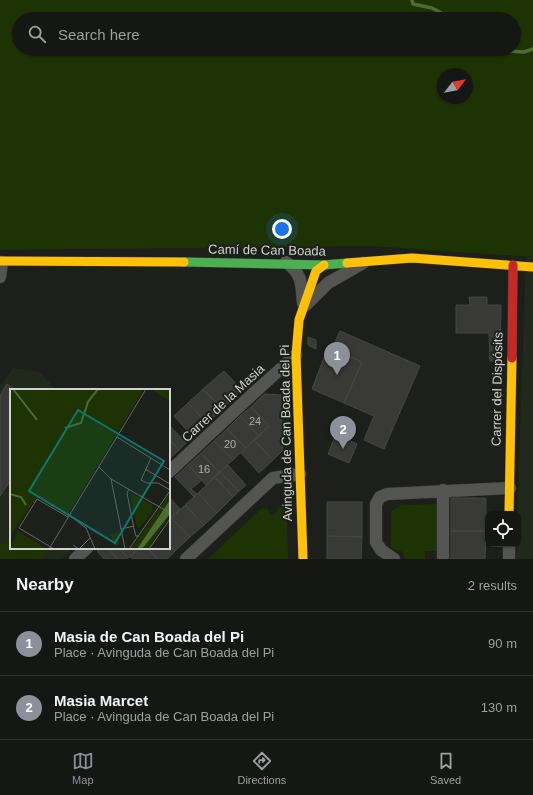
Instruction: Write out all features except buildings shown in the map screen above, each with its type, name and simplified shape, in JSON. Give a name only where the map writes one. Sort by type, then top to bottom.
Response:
[{"type":"street","name":"Camí de Can Boada","points":[[1,262],[286,262],[324,265],[412,258],[533,267]]},
{"type":"street","points":[[0,277],[1,262]]},
{"type":"street","points":[[286,262],[296,270],[301,278],[304,307]]},
{"type":"street","points":[[304,307],[328,283],[364,263]]},
{"type":"street","points":[[324,265],[329,271],[328,283]]},
{"type":"street","name":"Avinguda de Can Boada del Pi","points":[[303,559],[296,355],[299,320],[316,271],[324,265]]},
{"type":"street","name":"Carrer del Dispósits","points":[[509,511],[513,265]]},
{"type":"street","name":"Carrer de la Masia","points":[[170,471],[256,390],[296,355]]},
{"type":"street","points":[[186,559],[273,478],[300,474]]},
{"type":"street","points":[[394,559],[380,550],[376,542],[376,504],[380,497],[387,494],[443,490],[510,488]]},
{"type":"street","points":[[443,490],[443,559]]},
{"type":"street","points":[[509,547],[509,559]]},
{"type":"street","points":[[75,559],[88,552]]},
{"type":"shaded area","points":[[526,257],[533,257],[533,559],[516,559],[516,547],[521,547],[521,511],[517,511]]},
{"type":"shaded area","points":[[13,368],[40,372],[55,389],[10,389],[10,549],[70,549],[71,551],[62,559],[0,559],[0,386]]},
{"type":"green space","points":[[0,0],[533,0],[533,257],[370,246],[0,250]]},
{"type":"green space","points":[[283,504],[287,509],[288,559],[208,559],[263,507],[265,509],[266,507],[271,515],[274,515]]},
{"type":"green space","points":[[437,504],[438,551],[425,551],[425,559],[404,559],[403,552],[391,548],[391,511],[402,505]]},
{"type":"green space","points":[[10,538],[10,549],[51,549],[40,559],[0,559],[0,547]]},
{"type":"waterway","points":[[412,0],[413,4],[432,8],[440,12]]},
{"type":"waterway","points":[[521,52],[533,49]]},
{"type":"traffic: fast","points":[[184,262],[324,265],[347,263]]},
{"type":"traffic: slow","points":[[347,263],[412,258],[533,267]]},
{"type":"traffic: slow","points":[[0,261],[184,262]]},
{"type":"traffic: slow","points":[[303,559],[296,355],[299,320],[316,271],[324,265]]},
{"type":"traffic: slow","points":[[509,511],[512,358]]},
{"type":"traffic: jam","points":[[512,358],[513,265]]},
{"type":"place","name":"Masia de Can Boada del Pi","points":[[337,375]]},
{"type":"place","name":"Masia Marcet","points":[[343,449]]}]
